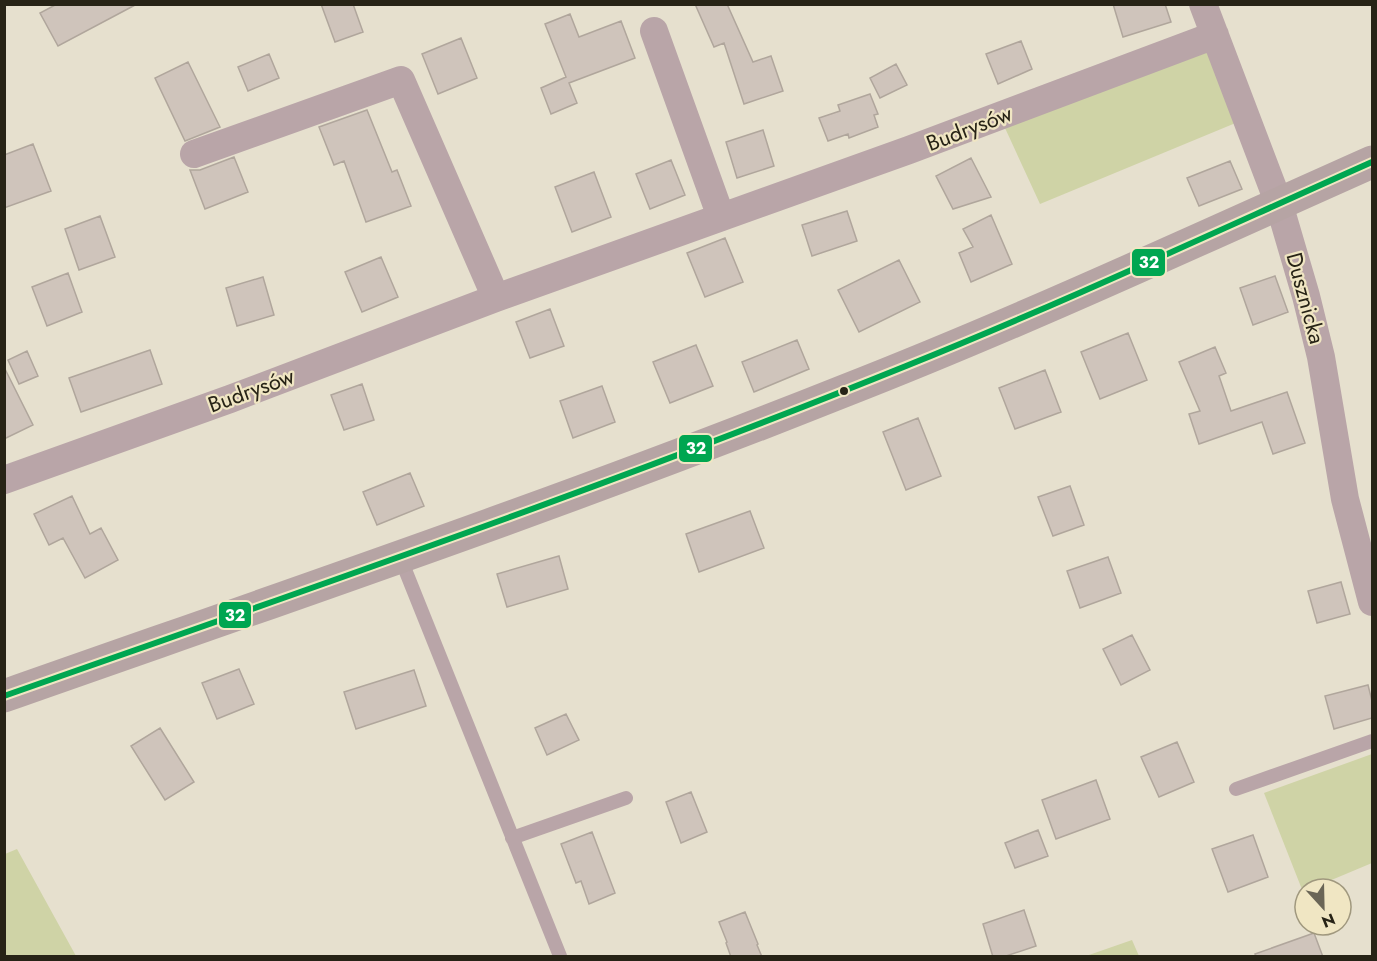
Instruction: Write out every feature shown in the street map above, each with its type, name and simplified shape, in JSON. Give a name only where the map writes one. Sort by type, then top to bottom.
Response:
[{"type":"street","name":"Dusznicka","points":[[1203,4],[1280,204],[1321,357],[1345,499],[1372,602]]},
{"type":"street","points":[[654,31],[721,217]]},
{"type":"street","name":"Budrysów","points":[[4,480],[230,399],[496,298],[909,150],[1215,35]]},
{"type":"street","points":[[194,154],[401,80],[496,298]]},
{"type":"street","points":[[4,696],[400,557],[843,392],[1280,204],[1372,162]]},
{"type":"lane","points":[[400,557],[560,957]]},
{"type":"lane","points":[[1236,789],[1372,741]]},
{"type":"lane","points":[[512,838],[626,798]]},
{"type":"green space","points":[[1206,48],[1238,122],[1040,204],[1005,128]]},
{"type":"green space","points":[[1372,754],[1372,863],[1339,877],[1297,877],[1264,793]]},
{"type":"green space","points":[[17,849],[76,956],[5,956],[5,854]]},
{"type":"green space","points":[[1132,940],[1139,956],[1086,956]]},
{"type":"building","points":[[57,4],[137,4],[58,46],[40,13]]},
{"type":"building","points":[[321,4],[353,4],[363,32],[335,42]]},
{"type":"building","points":[[695,4],[727,4],[753,62],[771,56],[783,91],[744,104],[724,43],[714,47]]},
{"type":"building","points":[[1113,4],[1165,4],[1171,22],[1123,37]]},
{"type":"building","points":[[570,14],[579,37],[621,21],[635,58],[569,83],[577,103],[551,114],[541,88],[566,77],[545,24]]},
{"type":"building","points":[[461,38],[477,78],[438,94],[422,54]]},
{"type":"building","points":[[1021,41],[1032,69],[998,84],[986,54]]},
{"type":"building","points":[[269,54],[279,78],[248,91],[238,67]]},
{"type":"building","points":[[188,62],[220,127],[185,141],[155,78]]},
{"type":"building","points":[[896,64],[907,85],[880,98],[870,78]]},
{"type":"building","points":[[870,94],[878,114],[874,115],[878,127],[849,138],[848,134],[828,141],[819,118],[840,111],[838,105]]},
{"type":"building","points":[[367,110],[392,172],[397,170],[411,206],[366,222],[344,161],[334,165],[319,127]]},
{"type":"building","points":[[763,130],[774,166],[737,178],[726,142]]},
{"type":"building","points":[[33,144],[51,191],[4,208],[4,155]]},
{"type":"building","points":[[234,157],[248,192],[205,209],[190,170],[200,170]]},
{"type":"building","points":[[971,158],[991,197],[953,209],[936,176]]},
{"type":"building","points":[[671,160],[685,195],[650,209],[636,174]]},
{"type":"building","points":[[1230,161],[1242,189],[1199,206],[1187,178]]},
{"type":"building","points":[[594,172],[611,217],[572,232],[555,187]]},
{"type":"building","points":[[847,211],[857,241],[812,256],[802,225]]},
{"type":"building","points":[[991,215],[1012,264],[971,282],[959,253],[973,247],[963,229]]},
{"type":"building","points":[[100,216],[115,257],[79,270],[65,229]]},
{"type":"building","points":[[725,238],[743,282],[705,297],[687,253]]},
{"type":"building","points":[[381,257],[398,297],[362,312],[345,272]]},
{"type":"building","points":[[899,260],[920,302],[859,332],[838,290]]},
{"type":"building","points":[[68,273],[82,312],[47,326],[32,287]]},
{"type":"building","points":[[1275,276],[1288,312],[1253,325],[1240,288]]},
{"type":"building","points":[[263,277],[274,315],[237,326],[226,288]]},
{"type":"building","points":[[550,309],[564,346],[530,358],[516,322]]},
{"type":"building","points":[[1128,333],[1147,380],[1100,399],[1081,352]]},
{"type":"building","points":[[797,340],[809,369],[754,392],[742,362]]},
{"type":"building","points":[[696,345],[713,386],[670,403],[653,362]]},
{"type":"building","points":[[1215,347],[1226,373],[1219,376],[1231,411],[1287,392],[1305,443],[1273,454],[1262,422],[1199,444],[1189,414],[1200,411],[1179,362]]},
{"type":"building","points":[[150,350],[162,384],[81,412],[69,378]]},
{"type":"building","points":[[27,351],[38,376],[19,384],[8,360]]},
{"type":"building","points":[[4,367],[33,425],[4,439]]},
{"type":"building","points":[[1045,370],[1061,412],[1015,429],[999,388]]},
{"type":"building","points":[[362,384],[374,420],[344,430],[331,395]]},
{"type":"building","points":[[602,386],[615,422],[573,438],[560,401]]},
{"type":"building","points":[[918,418],[941,476],[906,490],[883,432]]},
{"type":"building","points":[[410,473],[424,506],[377,525],[363,492]]},
{"type":"building","points":[[1070,486],[1084,525],[1053,536],[1038,497]]},
{"type":"building","points":[[72,496],[90,534],[101,528],[118,560],[85,578],[63,538],[49,545],[34,514]]},
{"type":"building","points":[[750,511],[764,548],[699,572],[686,534]]},
{"type":"building","points":[[559,556],[568,589],[507,607],[497,574]]},
{"type":"building","points":[[1108,557],[1121,593],[1080,608],[1067,571]]},
{"type":"building","points":[[1341,582],[1350,614],[1317,623],[1308,591]]},
{"type":"building","points":[[1132,635],[1150,670],[1121,685],[1103,649]]},
{"type":"building","points":[[239,669],[254,704],[217,719],[202,683]]},
{"type":"building","points":[[414,670],[426,706],[356,729],[344,692]]},
{"type":"building","points":[[1368,685],[1372,701],[1372,718],[1334,729],[1325,696]]},
{"type":"building","points":[[566,714],[579,740],[547,755],[535,728]]},
{"type":"building","points":[[160,728],[194,782],[165,800],[131,746]]},
{"type":"building","points":[[1177,742],[1194,782],[1159,797],[1141,757]]},
{"type":"building","points":[[1096,780],[1110,819],[1056,839],[1042,800]]},
{"type":"building","points":[[691,792],[707,832],[681,843],[666,802]]},
{"type":"building","points":[[1038,830],[1048,856],[1015,868],[1005,843]]},
{"type":"building","points":[[592,832],[615,893],[589,904],[581,881],[576,883],[561,844]]},
{"type":"building","points":[[1253,835],[1268,877],[1228,892],[1212,849]]},
{"type":"building","points":[[1024,910],[1036,946],[1003,957],[993,957],[983,924]]},
{"type":"building","points":[[745,912],[762,957],[731,957],[719,922]]},
{"type":"building","points":[[1303,937],[1316,937],[1323,957],[1256,957],[1255,954]]},
{"type":"transit line","name":"32","points":[[4,696],[457,536],[794,410],[1023,317],[1372,162]]}]
